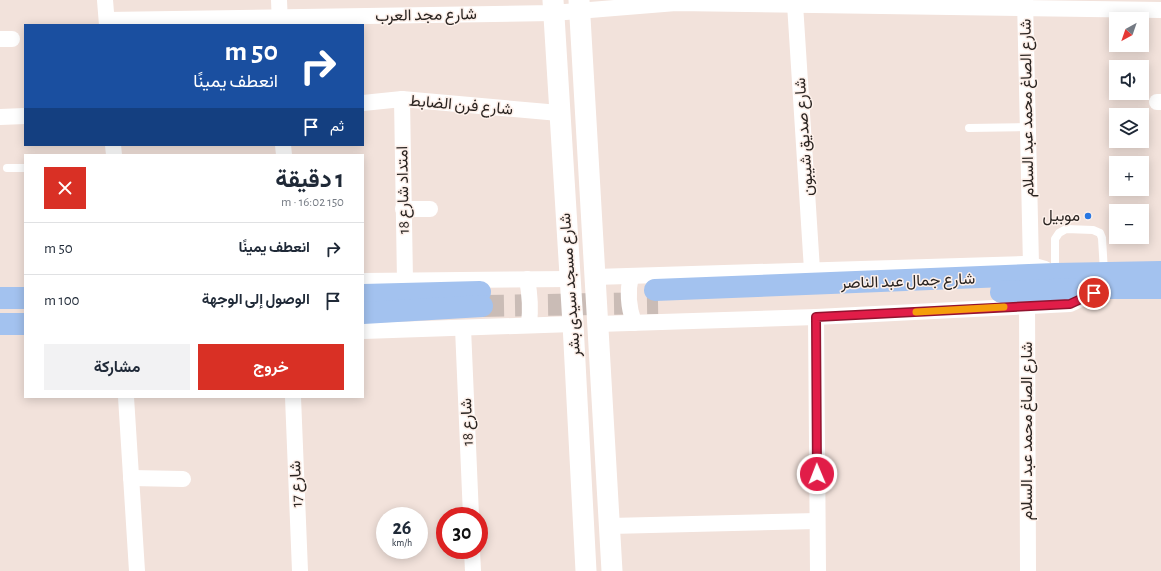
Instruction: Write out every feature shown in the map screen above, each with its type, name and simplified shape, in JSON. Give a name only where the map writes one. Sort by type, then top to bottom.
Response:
[{"type":"main road","name":"شارع جمال عبد الناصر","points":[[1161,272],[1103,281],[1027,298],[656,296],[1055,274],[1103,281],[1161,288]]},
{"type":"main road","points":[[364,295],[482,299],[364,313]]},
{"type":"main road","points":[[0,298],[24,298]]},
{"type":"main road","points":[[0,324],[24,324]]},
{"type":"street","points":[[104,0],[107,22]]},
{"type":"street","points":[[279,0],[280,21]]},
{"type":"street","name":"شارع مجد العرب","points":[[107,22],[280,21],[553,6],[676,1],[795,4],[1025,4],[1161,10]]},
{"type":"street","name":"شارع صديق شيبون","points":[[795,4],[812,270]]},
{"type":"street","name":"شارع الصاغ محمد عبد السلام","points":[[1025,4],[1031,265]]},
{"type":"street","name":"شارع مسجد سيدى بشر","points":[[580,5],[612,571]]},
{"type":"street","name":"شارع مسجد سيدى بشر","points":[[553,6],[573,324],[586,571]]},
{"type":"street","name":"شارع فرن الضابط","points":[[364,103],[402,99],[559,113]]},
{"type":"street","name":"امتداد شارع 18","points":[[402,99],[405,281]]},
{"type":"street","points":[[0,117],[24,116]]},
{"type":"street","points":[[403,209],[430,209]]},
{"type":"street","points":[[595,276],[1031,265],[1039,266],[1055,274]]},
{"type":"street","points":[[631,276],[628,287],[628,299],[634,322]]},
{"type":"street","points":[[527,279],[531,310],[529,324]]},
{"type":"street","points":[[364,281],[570,279]]},
{"type":"street","points":[[598,324],[816,317],[1027,298]]},
{"type":"street","name":"شارع الصاغ محمد عبد السلام","points":[[1027,298],[1028,571]]},
{"type":"street","points":[[816,317],[818,571]]},
{"type":"street","points":[[364,331],[463,328],[529,324],[573,324]]},
{"type":"street","name":"شارع 18","points":[[463,328],[470,507]]},
{"type":"street","points":[[126,398],[137,571]]},
{"type":"street","name":"شارع 17","points":[[293,398],[300,571]]},
{"type":"street","points":[[131,478],[183,479]]},
{"type":"street","points":[[610,526],[817,521]]},
{"type":"street","points":[[472,559],[473,571]]},
{"type":"lane","points":[[969,128],[1027,128]]},
{"type":"lane","points":[[8,168],[24,168]]},
{"type":"lane","points":[[1055,274],[1056,239],[1059,233],[1066,229],[1093,230],[1100,233],[1102,238],[1103,281]]},
{"type":"tunnel","points":[[482,306],[658,303]]},
{"type":"slow traffic","points":[[916,312],[1004,307]]},
{"type":"place","name":"موبيل","points":[[1088,216]]},
{"type":"route","points":[[817,474],[816,317],[1070,304],[1094,293]]}]
